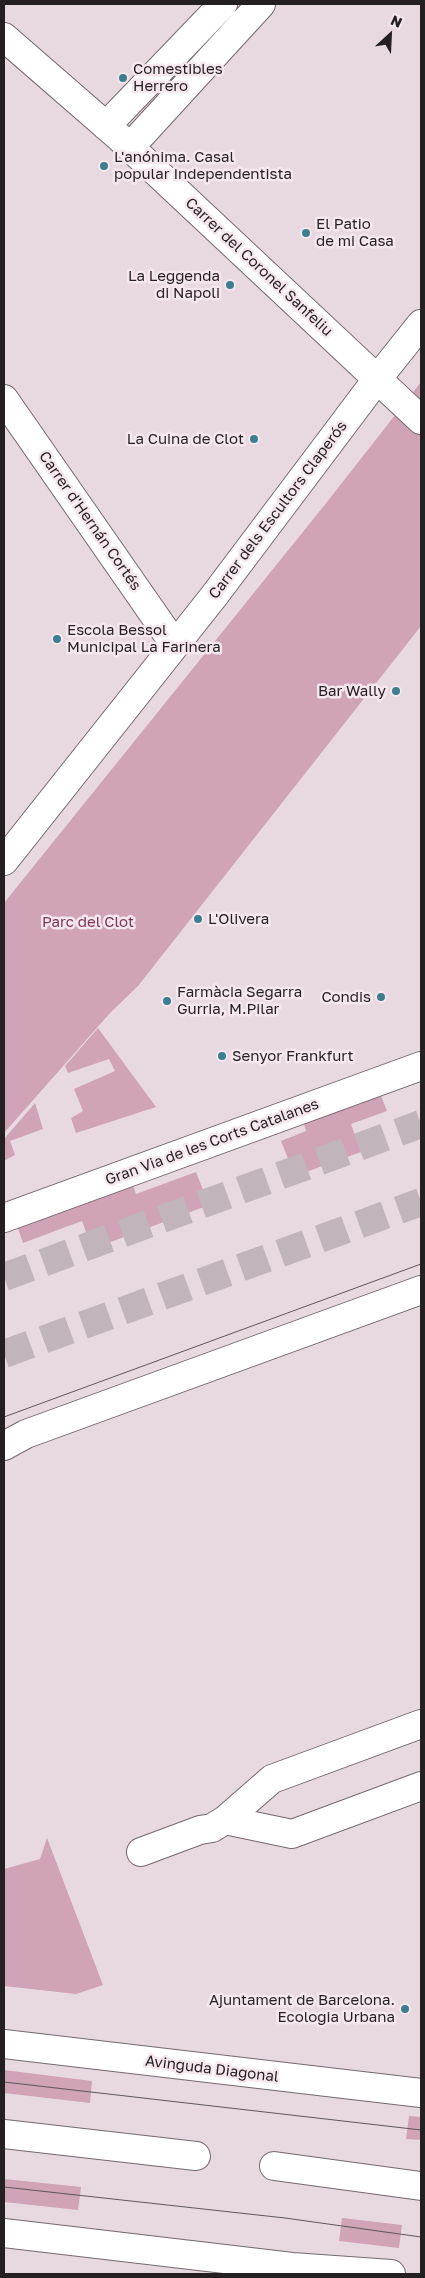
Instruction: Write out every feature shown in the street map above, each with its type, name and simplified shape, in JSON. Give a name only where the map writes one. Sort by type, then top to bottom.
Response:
[{"type":"street","points":[[106,126],[223,4]]},
{"type":"street","points":[[130,147],[261,4]]},
{"type":"street","name":"Carrer del Coronel Sanfeliu","points":[[4,37],[130,147],[421,420]]},
{"type":"street","name":"Carrer dels Escultors Claperós","points":[[4,861],[214,596],[378,378],[421,324]]},
{"type":"street","name":"Carrer d'Hernán Cortés","points":[[4,398],[175,645]]},
{"type":"street","name":"Gran Via de les Corts Catalanes","points":[[4,1218],[421,1066]]},
{"type":"street","points":[[4,1446],[26,1434],[421,1290]]},
{"type":"street","points":[[141,1852],[200,1830],[212,1828],[225,1820],[272,1779],[421,1724]]},
{"type":"street","points":[[225,1820],[292,1834],[421,1786]]},
{"type":"street","name":"Avinguda Diagonal","points":[[4,2044],[421,2094]]},
{"type":"street","points":[[4,2134],[196,2156]]},
{"type":"street","points":[[274,2166],[421,2186]]},
{"type":"street","points":[[4,2233],[293,2271],[391,2274]]},
{"type":"green space","name":"Parc del Clot","points":[[421,382],[421,626],[138,986],[110,1013],[4,1133],[4,903],[323,507]]},
{"type":"green space","points":[[98,1028],[156,1107],[76,1133],[71,1118],[83,1111],[74,1089],[115,1071],[109,1059],[68,1073],[65,1066]]},
{"type":"green space","points":[[380,1093],[387,1111],[351,1124],[361,1152],[295,1176],[281,1141],[306,1131],[303,1121]]},
{"type":"green space","points":[[35,1103],[43,1129],[10,1141],[15,1155],[4,1161],[4,1139]]},
{"type":"green space","points":[[196,1172],[209,1205],[92,1249],[82,1221],[23,1243],[17,1226],[132,1183],[136,1194]]},
{"type":"green space","points":[[47,1838],[103,1985],[76,1994],[4,1986],[4,1869],[40,1859]]},
{"type":"green space","points":[[4,2070],[92,2081],[90,2103],[4,2093]]},
{"type":"green space","points":[[409,2116],[421,2117],[421,2140],[406,2139]]},
{"type":"green space","points":[[4,2179],[81,2187],[78,2210],[4,2202]]},
{"type":"green space","points":[[342,2218],[402,2225],[399,2248],[339,2241]]},
{"type":"tunnel","points":[[4,1277],[421,1124]]},
{"type":"tunnel","points":[[4,1354],[421,1202]]},
{"type":"tram line","points":[[4,1417],[421,1264]]},
{"type":"tram line","points":[[4,2082],[421,2130]]},
{"type":"tram line","points":[[4,2187],[285,2218],[421,2237]]},
{"type":"place","name":"Comestibles Herrero","points":[[123,78]]},
{"type":"place","name":"L'anónima. Casal popular Independentista","points":[[104,166]]},
{"type":"place","name":"El Patio de mi Casa","points":[[306,233]]},
{"type":"place","name":"La Leggenda di Napoli","points":[[230,285]]},
{"type":"place","name":"La Cuina de Clot","points":[[254,439]]},
{"type":"place","name":"Escola Bessol Municipal La Farinera","points":[[57,639]]},
{"type":"place","name":"Bar Wally","points":[[396,691]]},
{"type":"place","name":"L'Olivera","points":[[198,919]]},
{"type":"place","name":"Condis","points":[[381,997]]},
{"type":"place","name":"Farmàcia Segarra Gurria, M.Pilar","points":[[167,1001]]},
{"type":"place","name":"Senyor Frankfurt","points":[[222,1056]]},
{"type":"place","name":"Ajuntament de Barcelona. Ecologia Urbana","points":[[405,2009]]}]
